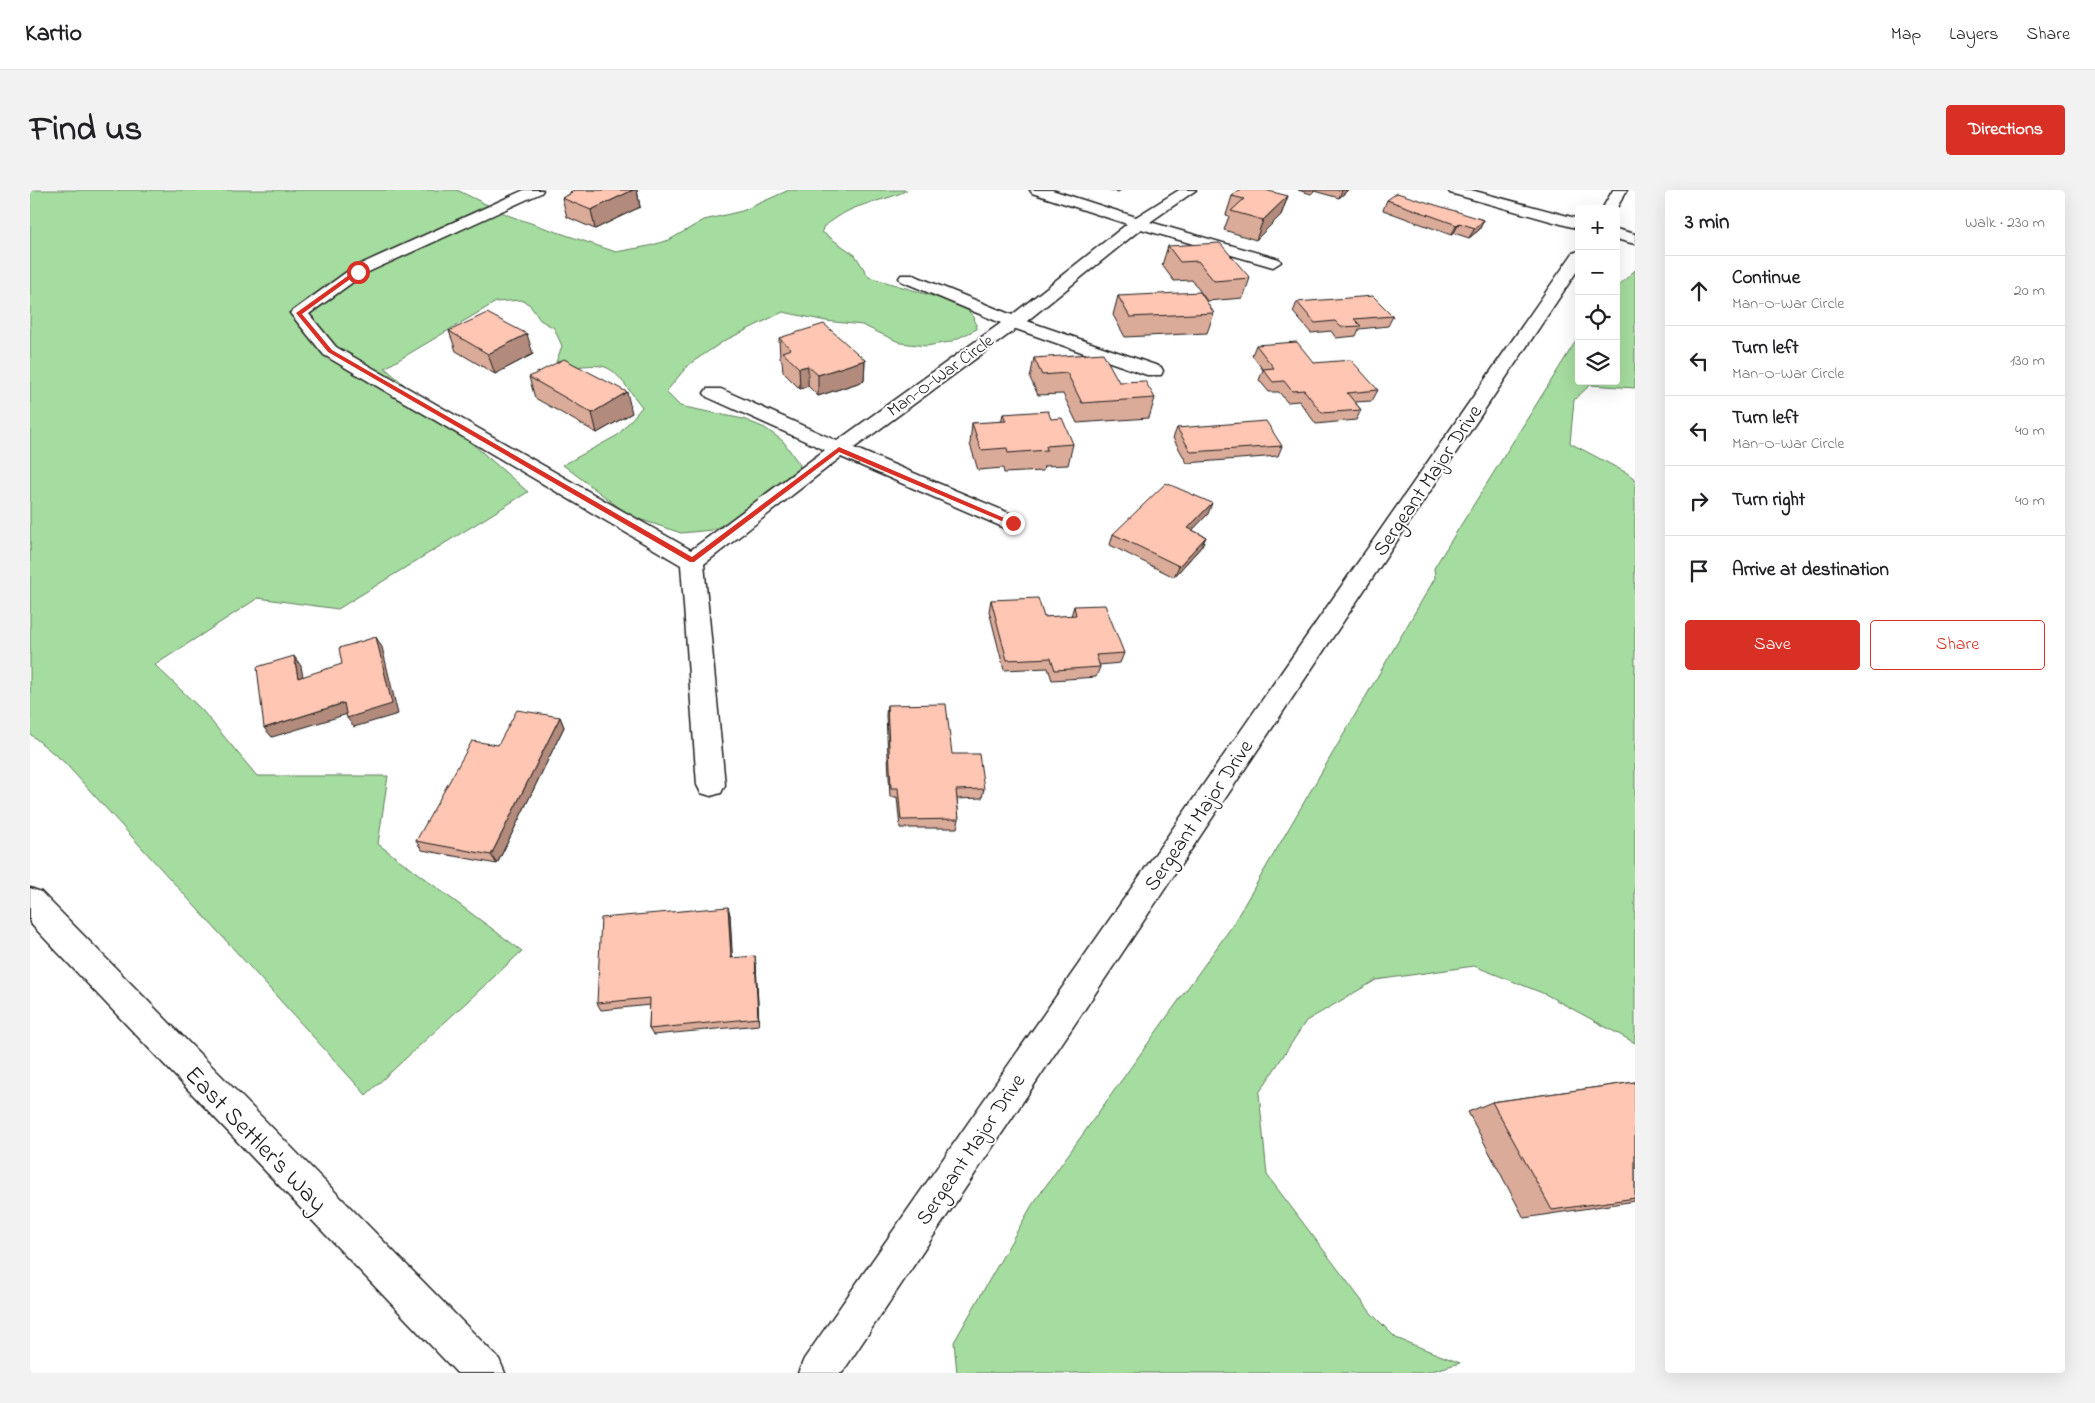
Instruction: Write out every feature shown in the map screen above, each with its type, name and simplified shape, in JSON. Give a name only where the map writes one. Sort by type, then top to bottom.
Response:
[{"type":"street","points":[[536,190],[358,272],[299,313],[330,351],[692,561],[711,785]]},
{"type":"street","points":[[1037,190],[1138,223],[1273,262]]},
{"type":"street","name":"Man-O-War Circle","points":[[692,561],[839,449],[1014,322],[1138,223],[1189,190]]},
{"type":"street","points":[[1455,190],[1575,223]]},
{"type":"street","points":[[1611,205],[1620,190]]},
{"type":"street","points":[[1620,235],[1635,239]]},
{"type":"street","name":"Sergeant Major Drive","points":[[818,1373],[1575,262]]},
{"type":"street","points":[[907,278],[1014,322],[1154,372]]},
{"type":"street","points":[[714,393],[839,449],[1013,523]]},
{"type":"street","name":"East Settler's Way","points":[[30,902],[484,1373]]},
{"type":"green space","points":[[30,190],[457,190],[510,216],[616,252],[669,240],[704,220],[742,211],[789,190],[907,190],[857,207],[823,227],[822,232],[855,255],[869,277],[963,305],[974,317],[977,329],[950,342],[926,346],[901,343],[862,325],[826,321],[783,312],[724,341],[688,365],[666,392],[680,406],[743,419],[765,428],[783,441],[800,465],[794,483],[776,499],[712,530],[681,533],[630,516],[563,465],[618,435],[642,407],[611,370],[598,366],[562,365],[556,362],[562,346],[554,328],[540,320],[529,304],[521,300],[496,302],[385,368],[528,492],[338,609],[258,598],[155,665],[202,710],[257,776],[388,776],[378,844],[522,951],[366,1095],[64,762],[30,734]]},
{"type":"green space","points":[[1635,270],[1635,388],[1590,385],[1620,385],[1620,284]]},
{"type":"green space","points":[[1575,342],[1575,385],[1590,385],[1574,400],[1570,443],[1635,479],[1635,1043],[1545,994],[1474,966],[1376,980],[1306,1021],[1259,1093],[1267,1175],[1371,1313],[1396,1338],[1460,1363],[1425,1373],[957,1373],[954,1342],[1032,1205],[1230,929],[1435,578],[1434,568]]},
{"type":"building","points":[[575,190],[633,190],[591,210],[562,198]]},
{"type":"building","points":[[1239,190],[1265,190],[1288,196],[1263,220],[1231,211],[1244,199],[1232,196]]},
{"type":"building","points":[[1397,193],[1484,220],[1475,228],[1459,223],[1457,225],[1387,200]]},
{"type":"building","points":[[1220,243],[1250,278],[1214,281],[1198,261],[1180,262],[1168,246]]},
{"type":"building","points":[[1200,292],[1214,313],[1130,317],[1118,296]]},
{"type":"building","points":[[1373,296],[1393,316],[1354,319],[1361,326],[1341,327],[1335,321],[1315,323],[1297,302]]},
{"type":"building","points":[[487,313],[527,334],[488,354],[449,331]]},
{"type":"building","points":[[824,324],[865,360],[818,375],[808,366],[799,368],[782,352],[791,349],[779,338]]},
{"type":"building","points":[[1297,342],[1314,363],[1351,360],[1378,390],[1347,393],[1361,410],[1322,413],[1304,390],[1292,391],[1284,381],[1273,382],[1263,369],[1274,368],[1256,345]]},
{"type":"building","points":[[1103,353],[1119,382],[1145,381],[1155,398],[1082,403],[1067,373],[1042,375],[1034,358]]},
{"type":"building","points":[[564,359],[627,392],[592,413],[529,377]]},
{"type":"building","points":[[1048,411],[1051,419],[1062,418],[1073,444],[1046,446],[1047,450],[1008,453],[1007,448],[981,450],[972,423],[1006,421],[1003,414]]},
{"type":"building","points":[[1266,421],[1282,446],[1191,452],[1177,428]]},
{"type":"building","points":[[1166,483],[1212,503],[1188,528],[1206,537],[1179,566],[1113,534]]},
{"type":"building","points":[[1038,598],[1044,617],[1076,615],[1074,606],[1105,605],[1124,653],[1096,655],[1100,667],[1055,670],[1051,658],[1007,660],[991,600]]},
{"type":"building","points":[[376,637],[392,704],[347,718],[344,703],[264,728],[257,667],[294,656],[298,678],[342,664],[339,648]]},
{"type":"building","points":[[946,704],[952,754],[979,754],[984,789],[956,790],[959,819],[901,820],[898,788],[891,788],[887,705]]},
{"type":"building","points":[[517,710],[560,717],[491,855],[416,841],[472,741],[498,745]]},
{"type":"building","points":[[728,907],[731,958],[755,956],[758,1018],[649,1029],[650,998],[597,1003],[601,918]]},
{"type":"building","points":[[1635,1082],[1635,1198],[1552,1210],[1492,1102]]},
{"type":"route","points":[[358,272],[299,313],[330,351],[692,561],[839,449],[1013,523]]}]
